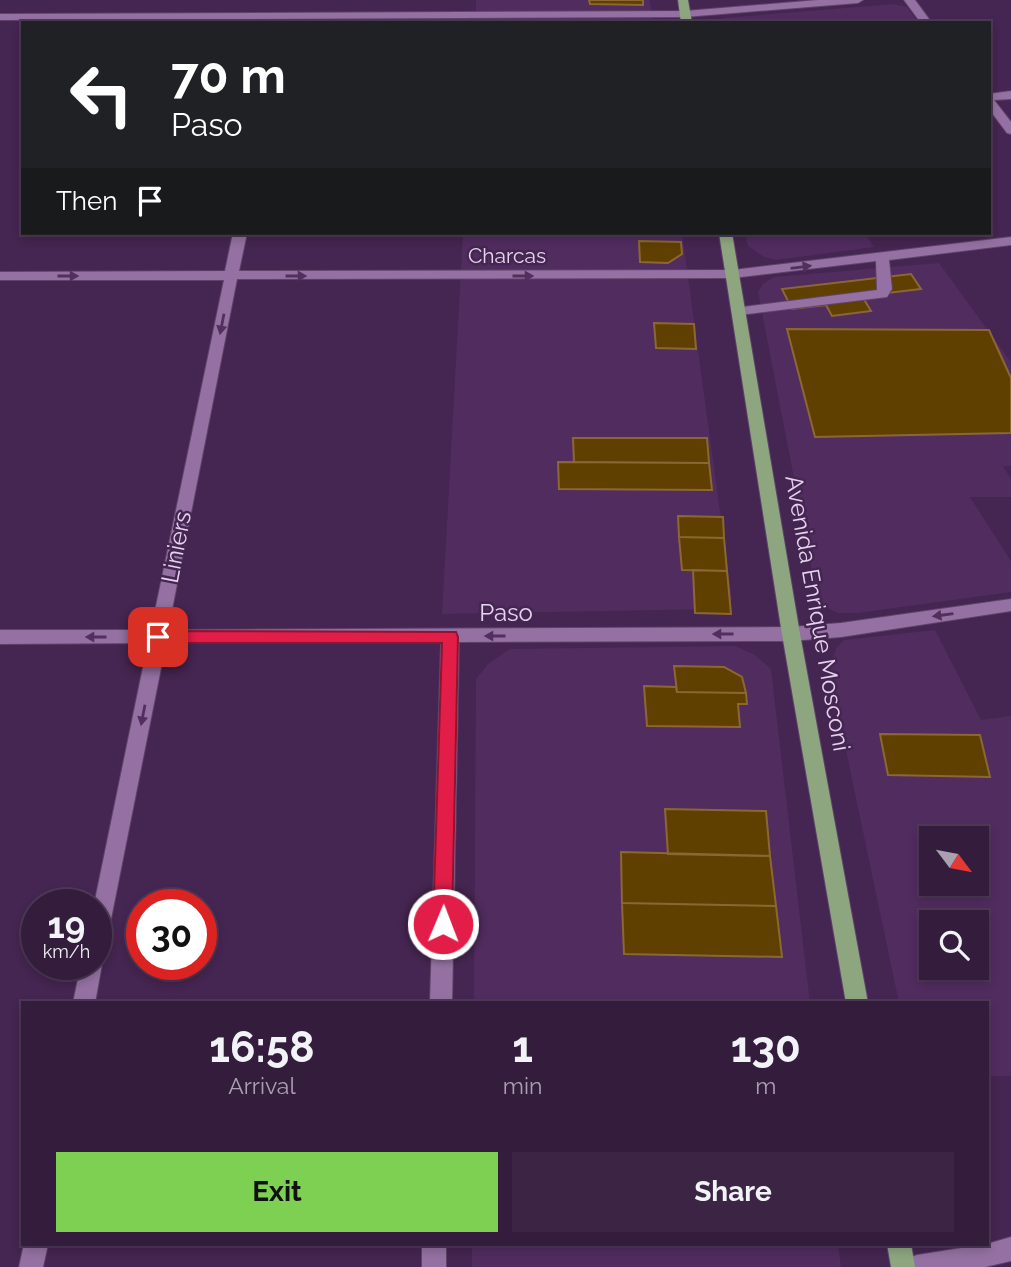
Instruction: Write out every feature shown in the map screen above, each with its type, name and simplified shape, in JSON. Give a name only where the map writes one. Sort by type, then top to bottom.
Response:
[{"type":"main road","points":[[683,0],[686,18]]},
{"type":"main road","name":"Avenida Enrique Mosconi","points":[[725,235],[791,634],[857,1001]]},
{"type":"main road","points":[[899,1246],[903,1267]]},
{"type":"street","points":[[283,20],[287,0]]},
{"type":"street","points":[[0,17],[283,20],[686,18],[858,0]]},
{"type":"street","points":[[909,0],[925,21]]},
{"type":"street","points":[[991,99],[1011,95]]},
{"type":"street","points":[[991,102],[1011,130]]},
{"type":"street","name":"Liniers","points":[[107,889],[240,235]]},
{"type":"street","name":"Charcas","points":[[0,276],[733,274],[1011,241]]},
{"type":"street","points":[[740,311],[882,294],[885,289],[882,256]]},
{"type":"street","name":"Paso","points":[[0,637],[791,634],[841,630],[1011,605]]},
{"type":"street","points":[[440,1001],[450,637]]},
{"type":"street","points":[[84,1001],[89,980]]},
{"type":"street","points":[[31,1267],[36,1246]]},
{"type":"street","points":[[434,1246],[434,1267]]},
{"type":"street","points":[[917,1267],[1011,1249]]},
{"type":"shaded area","points":[[476,0],[650,0],[653,21],[475,21]]},
{"type":"shaded area","points":[[894,4],[907,7],[918,21],[717,21],[724,18]]},
{"type":"shaded area","points":[[463,235],[682,235],[732,599],[717,609],[442,614]]},
{"type":"shaded area","points":[[745,235],[866,235],[874,247],[776,260],[764,257],[748,246]]},
{"type":"shaded area","points":[[939,263],[1011,362],[1011,466],[1003,466],[1011,479],[1011,497],[970,497],[1011,561],[1011,592],[858,613],[838,613],[824,606],[816,592],[758,292],[763,284],[774,277]]},
{"type":"shaded area","points":[[935,630],[981,720],[1011,716],[1011,1076],[989,1076],[989,1001],[899,1001],[830,668],[836,649],[844,640]]},
{"type":"shaded area","points":[[736,646],[755,655],[771,669],[810,1001],[474,1001],[476,679],[488,664],[510,649]]},
{"type":"shaded area","points":[[472,1246],[838,1246],[841,1267],[472,1267]]},
{"type":"building","points":[[589,0],[643,0],[643,5],[590,4]]},
{"type":"building","points":[[639,241],[681,242],[682,254],[668,263],[640,262]]},
{"type":"building","points":[[911,274],[921,289],[862,296],[871,311],[832,316],[826,305],[792,309],[782,289]]},
{"type":"building","points":[[654,323],[694,324],[696,349],[656,348]]},
{"type":"building","points":[[787,329],[989,330],[1011,378],[1011,433],[815,437]]},
{"type":"building","points":[[573,438],[707,438],[709,463],[574,462]]},
{"type":"building","points":[[558,462],[709,463],[712,490],[559,489]]},
{"type":"building","points":[[678,516],[723,517],[724,538],[679,537]]},
{"type":"building","points":[[679,537],[724,538],[727,571],[682,570]]},
{"type":"building","points":[[693,570],[727,571],[731,614],[695,613]]},
{"type":"building","points":[[674,666],[724,667],[742,677],[746,693],[677,692]]},
{"type":"building","points":[[644,686],[676,687],[677,692],[746,693],[747,704],[738,704],[740,727],[647,726]]},
{"type":"building","points":[[880,734],[980,735],[990,777],[888,775]]},
{"type":"building","points":[[665,809],[766,811],[770,856],[668,854]]},
{"type":"building","points":[[621,852],[770,856],[776,906],[622,903]]},
{"type":"building","points":[[622,903],[776,906],[782,957],[624,954]]},
{"type":"route","points":[[158,637],[450,637],[443,924]]}]
